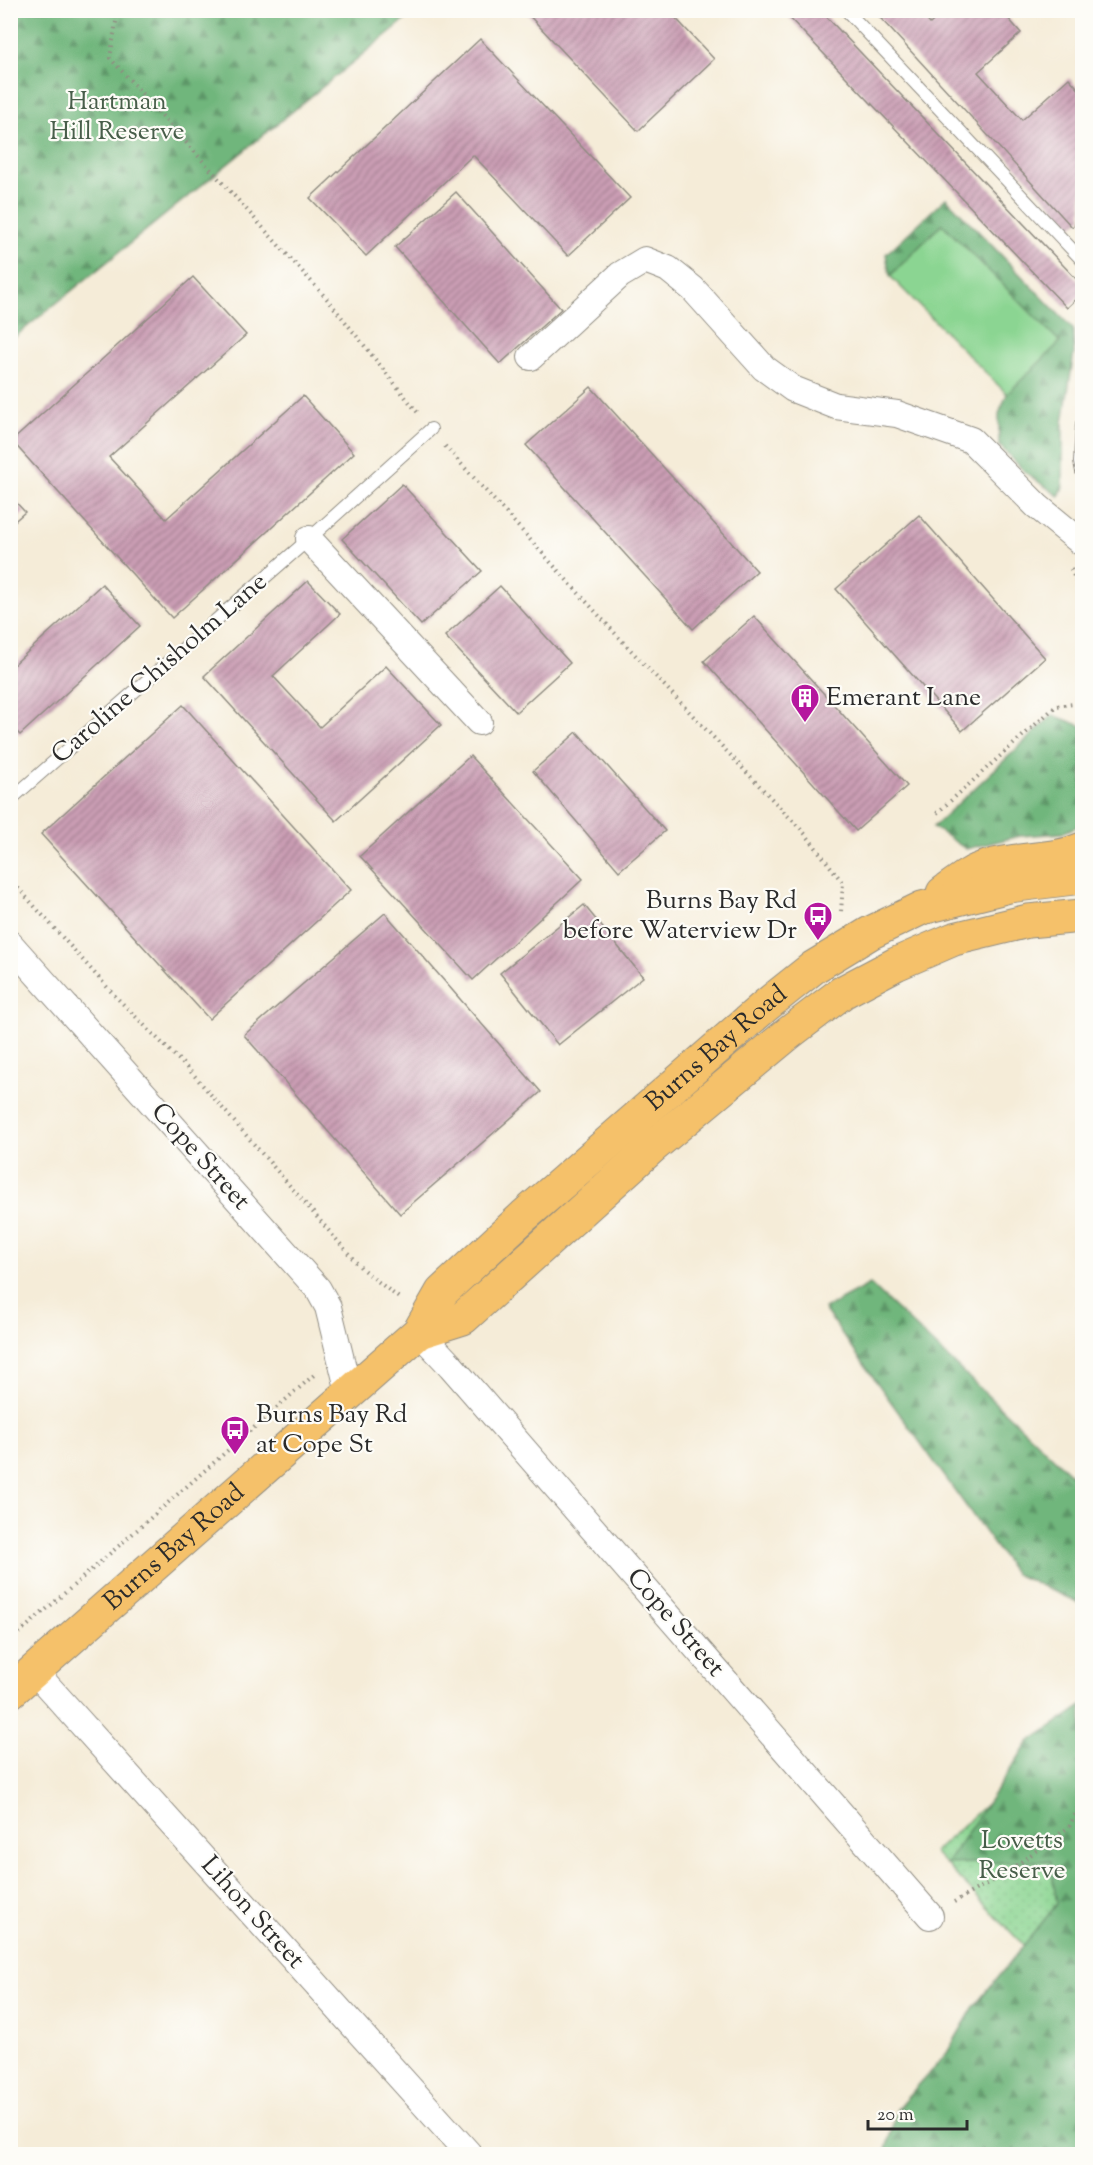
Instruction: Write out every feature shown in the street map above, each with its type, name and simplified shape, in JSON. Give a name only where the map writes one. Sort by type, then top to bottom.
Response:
[{"type":"main road","points":[[922,908],[966,876],[986,867],[1069,854],[1083,849]]},
{"type":"main road","name":"Burns Bay Road","points":[[22,1681],[418,1332],[442,1292],[524,1216],[765,1006],[814,967],[870,933],[922,908],[1009,886],[1083,877]]},
{"type":"main road","name":"Burns Bay Road","points":[[418,1332],[463,1318],[652,1147],[789,1033],[843,992],[896,964],[954,939],[1028,921],[1083,916]]},
{"type":"street","points":[[531,357],[620,275],[645,260],[668,269],[693,289],[764,368],[793,390],[836,406],[897,414],[971,440],[1037,506],[1083,543]]},
{"type":"street","points":[[309,539],[479,722]]},
{"type":"street","name":"Cope Street","points":[[10,944],[318,1289],[328,1308],[349,1392]]},
{"type":"street","name":"Cope Street","points":[[418,1332],[451,1366],[930,1916]]},
{"type":"street","name":"Lihon Street","points":[[22,1681],[469,2154]]},
{"type":"lane","points":[[846,10],[1083,260]]},
{"type":"lane","points":[[1083,424],[1080,462],[1083,472]]},
{"type":"lane","name":"Caroline Chisholm Lane","points":[[10,800],[309,539],[430,429]]},
{"type":"path","points":[[118,10],[110,58],[328,300],[430,429],[472,478],[807,836],[843,883],[841,914]]},
{"type":"path","points":[[937,813],[1056,706],[1083,703]]},
{"type":"path","points":[[10,879],[116,997],[193,1074],[362,1269],[399,1298]]},
{"type":"path","points":[[10,1641],[339,1353]]},
{"type":"path","points":[[930,1916],[1005,1874],[1069,1827],[1083,1801]]},
{"type":"green space","name":"Hartman Hill Reserve","points":[[11,10],[416,10],[416,11],[11,340]]},
{"type":"green space","points":[[946,198],[1073,329],[1074,353],[1063,423],[1063,487],[1059,496],[1026,473],[999,445],[999,414],[1007,394],[1060,342],[942,224],[890,276],[886,254]]},
{"type":"green space","points":[[942,224],[1060,342],[1007,394],[890,276]]},
{"type":"green space","points":[[1053,715],[1082,726],[1082,824],[1062,833],[1020,836],[966,849],[933,827]]},
{"type":"green space","points":[[870,1284],[1082,1485],[1082,1604],[1015,1574],[824,1309]]},
{"type":"green space","name":"Lovetts Reserve","points":[[1082,1706],[1082,2154],[885,2154],[897,2109],[947,2053],[973,2008],[1057,1904],[1050,1861],[946,1864],[1029,1742]]},
{"type":"green space","name":"Lovetts Reserve","points":[[1082,1717],[1082,2006],[934,1852]]},
{"type":"green space","points":[[1082,2006],[1082,2154],[923,2154]]},
{"type":"building","points":[[524,10],[668,10],[714,59],[638,131]]},
{"type":"building","points":[[782,10],[820,10],[1082,285],[1082,294],[1067,308]]},
{"type":"building","points":[[873,10],[918,10],[930,24],[945,10],[1001,10],[1021,33],[978,72],[1022,120],[1069,78],[1082,93],[1082,218],[1072,227]]},
{"type":"building","points":[[480,39],[630,198],[568,256],[473,155],[366,256],[310,198]]},
{"type":"building","points":[[456,192],[561,309],[500,364],[395,247]]},
{"type":"building","points":[[193,277],[246,335],[109,457],[166,519],[303,396],[354,453],[172,618],[12,441]]},
{"type":"building","points":[[591,387],[757,571],[693,629],[526,445]]},
{"type":"building","points":[[402,484],[482,571],[421,625],[342,539]]},
{"type":"building","points":[[10,496],[25,512],[10,525]]},
{"type":"building","points":[[919,515],[1045,658],[962,731],[836,589]]},
{"type":"building","points":[[308,581],[340,614],[273,676],[320,727],[386,666],[441,725],[336,821],[204,676]]},
{"type":"building","points":[[102,584],[140,626],[20,735],[10,725],[10,668]]},
{"type":"building","points":[[500,586],[570,663],[516,712],[445,636]]},
{"type":"building","name":"Emerant Lane","points":[[754,616],[907,786],[856,831],[704,661]]},
{"type":"building","points":[[183,705],[351,890],[209,1019],[41,834]]},
{"type":"building","points":[[577,732],[665,831],[619,871],[533,771]]},
{"type":"building","points":[[470,756],[583,879],[473,980],[360,856]]},
{"type":"building","points":[[584,905],[643,977],[558,1045],[500,973]]},
{"type":"building","points":[[385,913],[541,1092],[400,1214],[244,1035]]},
{"type":"place","name":"Emerant Lane","points":[[805,724]]},
{"type":"place","name":"Burns Bay Rd before Waterview Dr","points":[[818,942]]},
{"type":"place","name":"Burns Bay Rd at Cope St","points":[[235,1456]]}]
